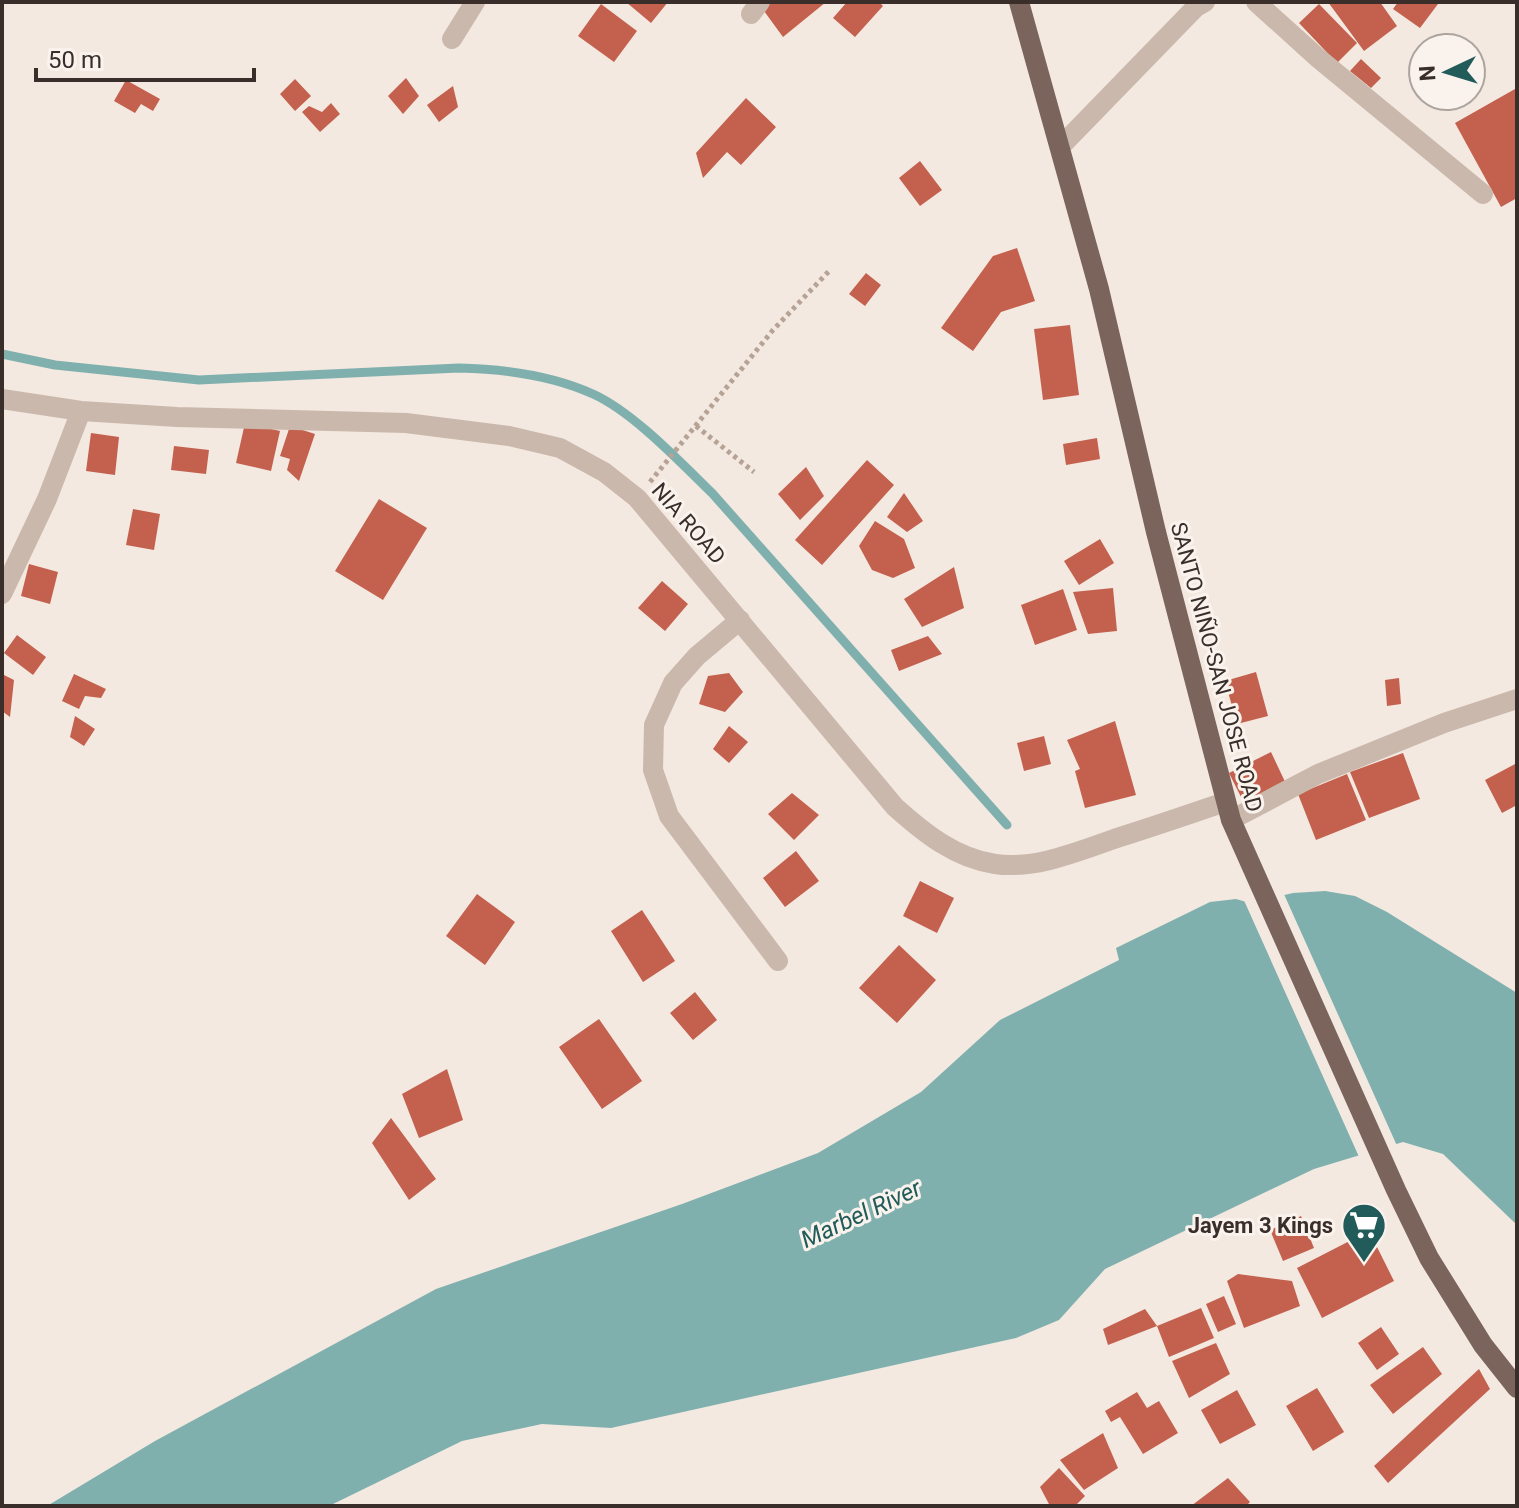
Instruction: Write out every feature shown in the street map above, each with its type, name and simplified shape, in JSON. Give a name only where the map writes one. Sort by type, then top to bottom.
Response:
[{"type":"main road","name":"SANTO NIÑO-SAN JOSE ROAD","points":[[1019,2],[1099,289],[1156,532],[1228,811],[1253,874],[1429,1258],[1483,1345],[1517,1388]]},
{"type":"street","points":[[452,39],[475,2]]},
{"type":"street","points":[[1061,146],[1196,7],[1205,2]]},
{"type":"street","points":[[1256,2],[1318,58],[1483,194]]},
{"type":"street","name":"NIA ROAD","points":[[2,399],[81,411],[177,417],[406,423],[509,436],[560,448],[604,472],[637,498],[895,807],[926,835],[962,854],[995,864],[1022,864],[1060,858],[1228,811],[1444,723],[1517,699]]},
{"type":"street","points":[[2,594],[47,499],[81,411]]},
{"type":"street","points":[[740,620],[697,656],[673,683],[654,725],[653,770],[669,816],[778,961]]},
{"type":"path","points":[[665,463],[773,330],[831,269]]},
{"type":"path","points":[[696,426],[754,472]]},
{"type":"water","name":"Marbel River","points":[[1325,891],[1355,896],[1387,912],[1517,993],[1517,1225],[1443,1154],[1403,1142],[1314,1169],[1105,1269],[1059,1320],[1016,1338],[611,1428],[542,1424],[462,1441],[329,1506],[47,1506],[155,1441],[436,1289],[682,1204],[818,1153],[921,1092],[1000,1020],[1119,960],[1116,948],[1210,902],[1236,899],[1250,903],[1293,893]]},
{"type":"pier","points":[[1283,892],[1398,1148],[1360,1159],[1242,896],[1250,899]]},
{"type":"building","points":[[626,2],[668,2],[651,23]]},
{"type":"building","points":[[768,2],[826,2],[783,37],[761,7]]},
{"type":"building","points":[[847,2],[879,2],[883,6],[855,37],[833,18]]},
{"type":"building","points":[[1328,2],[1380,2],[1397,26],[1364,51]]},
{"type":"building","points":[[1398,2],[1438,4],[1420,28],[1393,9]]},
{"type":"building","points":[[601,4],[637,31],[614,62],[578,36]]},
{"type":"building","points":[[1319,4],[1357,43],[1337,63],[1299,23]]},
{"type":"building","points":[[1361,59],[1381,78],[1371,88],[1350,71]]},
{"type":"building","points":[[406,78],[419,96],[403,114],[388,96]]},
{"type":"building","points":[[295,79],[311,96],[295,111],[280,94]]},
{"type":"building","points":[[126,80],[160,99],[153,111],[141,104],[135,113],[114,101]]},
{"type":"building","points":[[453,86],[458,107],[439,122],[427,105]]},
{"type":"building","points":[[1515,89],[1517,198],[1501,207],[1455,123],[1474,112],[1487,112],[1487,105]]},
{"type":"building","points":[[746,98],[776,127],[741,165],[727,152],[703,178],[696,153]]},
{"type":"building","points":[[331,103],[340,114],[320,132],[302,112],[309,106],[322,112]]},
{"type":"building","points":[[920,161],[942,190],[920,206],[899,178]]},
{"type":"building","points":[[1017,248],[1035,301],[1001,312],[973,351],[941,328],[993,256]]},
{"type":"building","points":[[866,273],[881,285],[865,306],[849,294]]},
{"type":"building","points":[[1070,325],[1079,395],[1043,400],[1034,329]]},
{"type":"building","points":[[245,423],[280,431],[271,471],[236,463]]},
{"type":"building","points":[[290,426],[315,434],[299,481],[287,470],[290,459],[280,456]]},
{"type":"building","points":[[91,433],[119,437],[115,475],[86,471]]},
{"type":"building","points":[[1097,438],[1100,459],[1066,465],[1063,444]]},
{"type":"building","points":[[174,446],[209,450],[206,474],[171,470]]},
{"type":"building","points":[[867,460],[894,485],[822,565],[795,540]]},
{"type":"building","points":[[806,467],[824,496],[800,520],[778,494]]},
{"type":"building","points":[[904,493],[923,521],[907,532],[887,517]]},
{"type":"building","points":[[379,499],[427,528],[383,600],[335,571]]},
{"type":"building","points":[[133,509],[160,514],[154,550],[126,545]]},
{"type":"building","points":[[875,521],[904,539],[915,568],[893,578],[872,570],[859,546]]},
{"type":"building","points":[[1100,539],[1114,563],[1079,585],[1064,561]]},
{"type":"building","points":[[29,564],[58,572],[50,604],[21,596]]},
{"type":"building","points":[[954,567],[964,608],[922,627],[904,599]]},
{"type":"building","points":[[662,581],[688,604],[665,631],[638,608]]},
{"type":"building","points":[[1113,588],[1117,631],[1088,634],[1073,592]]},
{"type":"building","points":[[1063,589],[1077,630],[1035,645],[1021,605]]},
{"type":"building","points":[[17,635],[46,657],[33,675],[4,653]]},
{"type":"building","points":[[928,636],[942,654],[899,671],[891,650]]},
{"type":"building","points":[[1256,672],[1268,716],[1237,724],[1225,681]]},
{"type":"building","points":[[729,673],[743,692],[725,712],[699,704],[708,676]]},
{"type":"building","points":[[2,674],[14,680],[10,717],[2,711]]},
{"type":"building","points":[[74,674],[106,689],[101,698],[85,696],[79,709],[62,701]]},
{"type":"building","points":[[1399,678],[1401,704],[1387,706],[1385,680]]},
{"type":"building","points":[[75,716],[95,729],[84,746],[70,737]]},
{"type":"building","points":[[1115,721],[1136,795],[1085,808],[1075,771],[1080,769],[1067,740]]},
{"type":"building","points":[[729,726],[748,742],[729,763],[713,749]]},
{"type":"building","points":[[1044,736],[1051,764],[1024,771],[1017,743]]},
{"type":"building","points":[[1271,752],[1287,786],[1246,807],[1229,773]]},
{"type":"building","points":[[1403,753],[1420,799],[1369,818],[1350,772]]},
{"type":"building","points":[[1517,763],[1517,805],[1502,813],[1485,780]]},
{"type":"building","points":[[1347,774],[1366,820],[1316,840],[1298,794]]},
{"type":"building","points":[[792,793],[819,815],[794,840],[768,814]]},
{"type":"building","points":[[796,851],[819,881],[785,907],[763,878]]},
{"type":"building","points":[[920,881],[954,898],[937,933],[903,916]]},
{"type":"building","points":[[477,894],[515,922],[485,965],[446,936]]},
{"type":"building","points":[[642,910],[675,961],[643,982],[611,931]]},
{"type":"building","points":[[899,945],[936,980],[897,1023],[859,988]]},
{"type":"building","points":[[695,992],[717,1020],[693,1040],[670,1013]]},
{"type":"building","points":[[599,1019],[642,1081],[602,1109],[559,1047]]},
{"type":"building","points":[[447,1069],[463,1120],[419,1138],[402,1094]]},
{"type":"building","points":[[391,1118],[436,1179],[409,1200],[372,1143]]},
{"type":"building","points":[[1301,1216],[1314,1248],[1283,1261],[1270,1230]]},
{"type":"building","points":[[1369,1231],[1394,1281],[1322,1318],[1297,1268]]},
{"type":"building","points":[[1238,1274],[1292,1281],[1300,1306],[1244,1328],[1227,1281]]},
{"type":"building","points":[[1224,1296],[1236,1324],[1218,1332],[1206,1304]]},
{"type":"building","points":[[1201,1308],[1214,1338],[1169,1357],[1157,1326]]},
{"type":"building","points":[[1145,1309],[1157,1326],[1108,1345],[1103,1329]]},
{"type":"building","points":[[1381,1327],[1399,1354],[1377,1370],[1358,1343]]},
{"type":"building","points":[[1216,1343],[1230,1374],[1189,1398],[1172,1361]]},
{"type":"building","points":[[1423,1347],[1442,1374],[1393,1414],[1370,1385]]},
{"type":"building","points":[[1479,1369],[1490,1389],[1388,1483],[1374,1466]]},
{"type":"building","points":[[1317,1388],[1344,1432],[1313,1451],[1286,1406]]},
{"type":"building","points":[[1237,1390],[1256,1425],[1220,1444],[1201,1410]]},
{"type":"building","points":[[1137,1392],[1147,1408],[1159,1401],[1178,1433],[1143,1454],[1120,1417],[1111,1422],[1105,1411]]},
{"type":"building","points":[[1103,1433],[1118,1468],[1084,1490],[1060,1460]]},
{"type":"building","points":[[1059,1468],[1085,1496],[1075,1506],[1050,1506],[1040,1487]]},
{"type":"building","points":[[1228,1478],[1250,1502],[1246,1506],[1191,1506]]},
{"type":"waterway","points":[[2,354],[55,365],[199,380],[476,369],[544,378],[593,394],[640,425],[712,493],[1007,825]]},
{"type":"place","name":"Jayem 3 Kings","points":[[1364,1264]]}]
